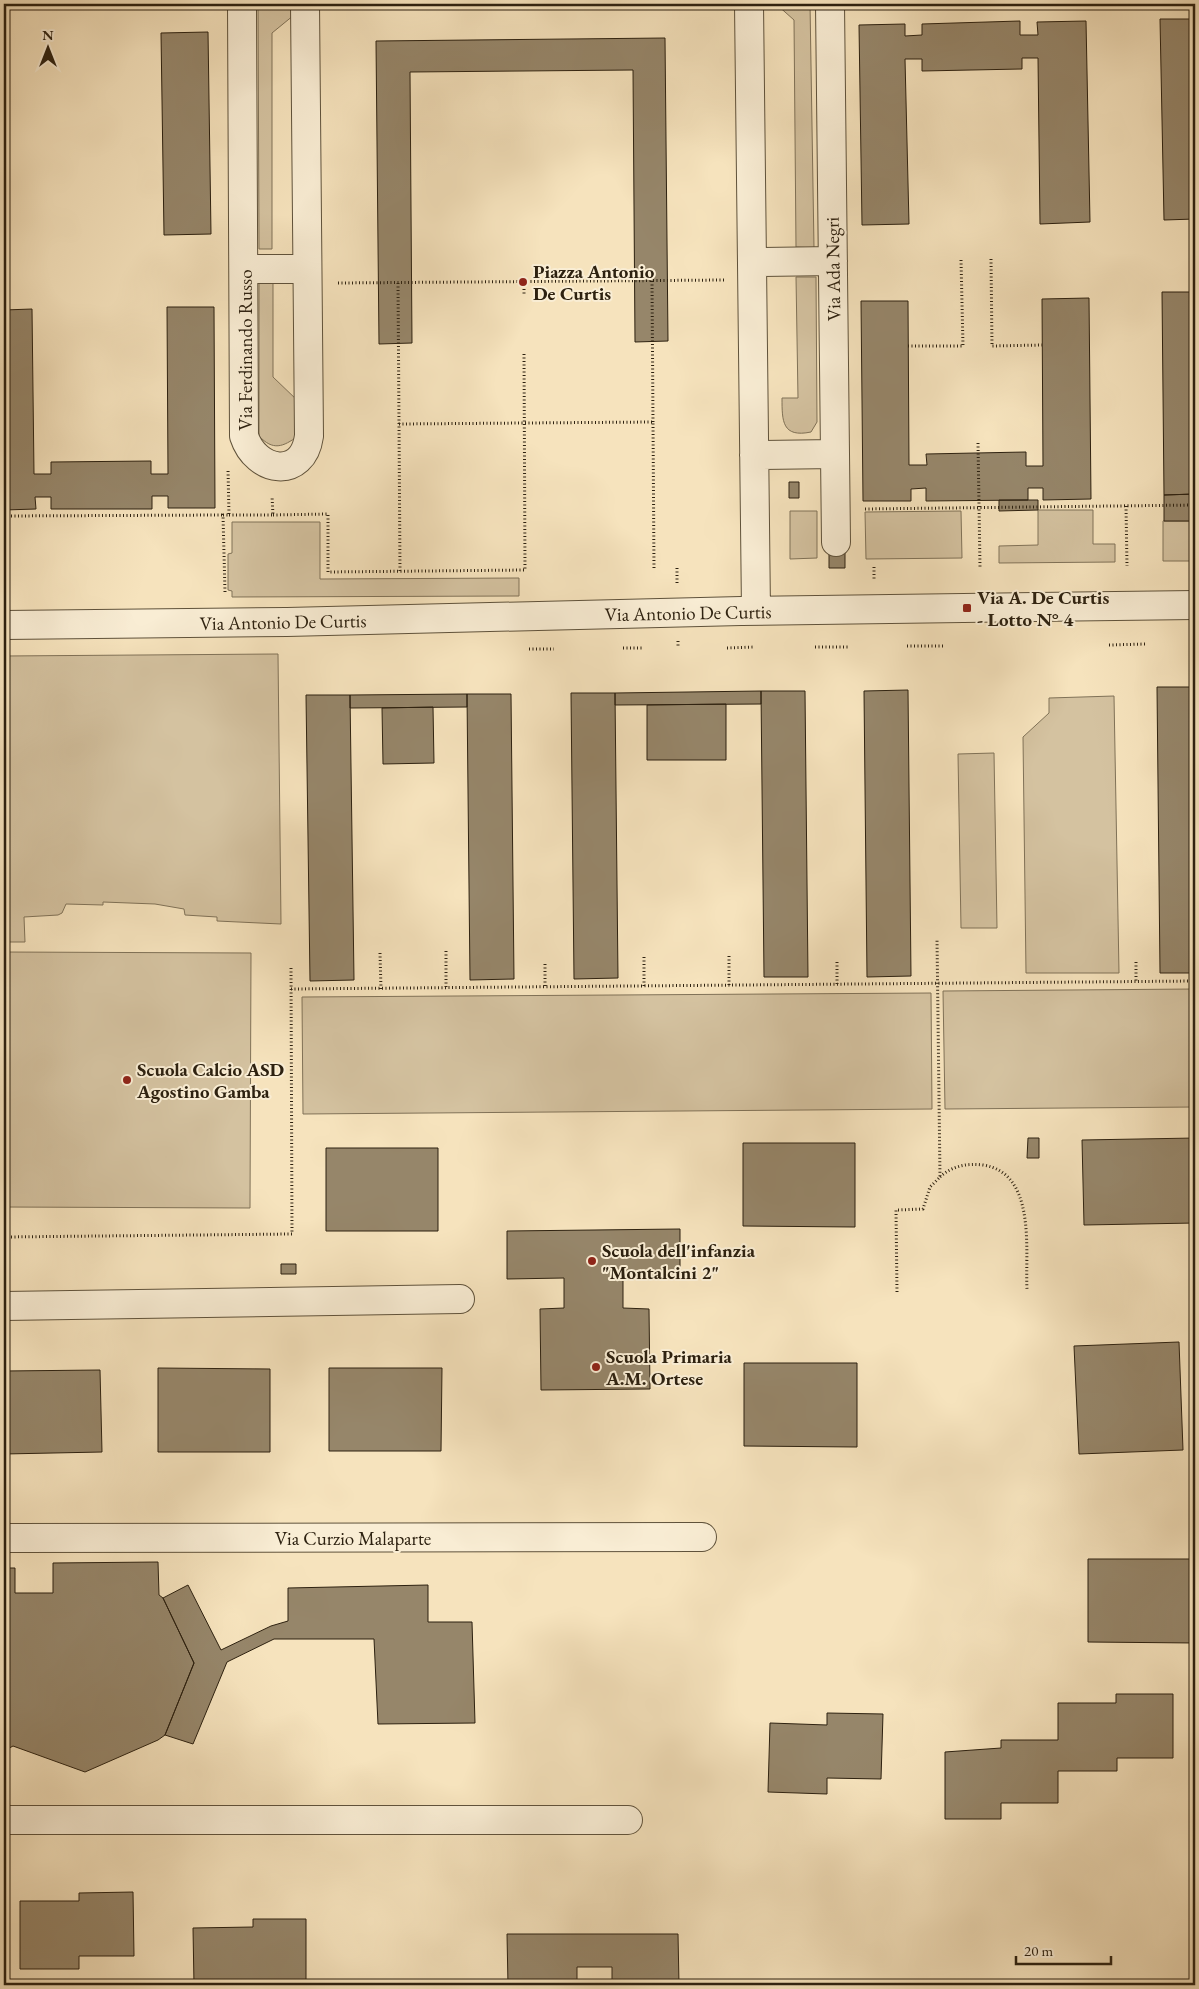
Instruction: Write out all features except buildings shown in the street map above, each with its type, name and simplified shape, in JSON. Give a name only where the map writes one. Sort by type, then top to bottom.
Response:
[{"type":"street","name":"Via Ferdinando Russo","points":[[242,4],[244,436],[247,446],[254,455],[262,462],[272,465]]},
{"type":"street","points":[[272,465],[279,466],[295,462],[303,456],[308,447],[309,436],[305,4]]},
{"type":"street","points":[[749,4],[756,612]]},
{"type":"street","name":"Via Ada Negri","points":[[830,4],[836,542]]},
{"type":"street","points":[[752,271],[833,261]]},
{"type":"street","points":[[244,269],[307,276]]},
{"type":"street","points":[[754,455],[835,454]]},
{"type":"street","name":"Via Antonio De Curtis","points":[[4,625],[341,622],[756,612],[1195,605]]},
{"type":"street","points":[[4,1306],[460,1299]]},
{"type":"street","name":"Via Curzio Malaparte","points":[[4,1538],[702,1537]]},
{"type":"street","points":[[4,1820],[628,1820]]},
{"type":"path","points":[[991,259],[992,346],[1042,345]]},
{"type":"path","points":[[908,346],[963,346],[961,260]]},
{"type":"path","points":[[307,276],[398,283],[652,281],[752,271]]},
{"type":"path","points":[[652,281],[654,569]]},
{"type":"path","points":[[524,282],[524,294]]},
{"type":"path","points":[[398,283],[400,572]]},
{"type":"path","points":[[229,515],[328,514],[328,572],[525,570],[524,353]]},
{"type":"path","points":[[399,424],[653,422]]},
{"type":"path","points":[[978,443],[980,567]]},
{"type":"path","points":[[272,465],[272,515]]},
{"type":"path","points":[[864,509],[1195,505]]},
{"type":"path","points":[[1126,506],[1127,566]]},
{"type":"path","points":[[4,516],[223,515]]},
{"type":"path","points":[[225,554],[225,593]]},
{"type":"path","points":[[1109,645],[1146,644]]},
{"type":"path","points":[[907,646],[942,646]]},
{"type":"path","points":[[727,648],[755,647]]},
{"type":"path","points":[[815,647],[850,647]]},
{"type":"path","points":[[623,648],[644,648]]},
{"type":"path","points":[[529,649],[554,649]]},
{"type":"path","points":[[936,939],[940,1177]]},
{"type":"path","points":[[380,952],[381,989]]},
{"type":"path","points":[[446,952],[446,988]]},
{"type":"path","points":[[729,956],[729,985]]},
{"type":"path","points":[[644,957],[644,986]]},
{"type":"path","points":[[837,962],[838,984]]},
{"type":"path","points":[[1136,962],[1136,982]]},
{"type":"path","points":[[545,964],[545,987]]},
{"type":"path","points":[[4,1237],[292,1234],[290,968]]},
{"type":"path","points":[[291,989],[1195,981]]},
{"type":"path","points":[[897,1292],[896,1210],[923,1209],[930,1187],[947,1170],[959,1166],[979,1165],[998,1170],[1016,1186],[1022,1199],[1025,1222],[1027,1290]]},
{"type":"shaded area","points":[[258,4],[294,4],[294,15],[272,33],[272,249],[259,249]]},
{"type":"shaded area","points":[[776,4],[810,4],[814,248],[796,247],[794,20]]},
{"type":"shaded area","points":[[796,277],[816,277],[817,422],[811,432],[801,433],[789,430],[782,414],[782,398],[798,398]]},
{"type":"shaded area","points":[[259,280],[273,280],[273,377],[298,401],[298,436],[288,443],[278,446],[269,444],[259,436]]},
{"type":"shaded area","points":[[1038,510],[1093,510],[1093,544],[1115,544],[1115,562],[999,563],[999,546],[1038,545]]},
{"type":"shaded area","points":[[790,511],[817,511],[817,558],[790,559]]},
{"type":"shaded area","points":[[961,511],[962,558],[866,559],[865,512]]},
{"type":"shaded area","points":[[1163,521],[1195,521],[1195,561],[1163,561]]},
{"type":"shaded area","points":[[232,522],[320,522],[320,579],[519,578],[519,596],[232,597],[232,591],[228,590],[228,554],[232,553]]},
{"type":"shaded area","points":[[278,654],[281,924],[217,921],[217,917],[185,915],[184,909],[155,904],[103,902],[103,905],[66,904],[62,913],[58,915],[24,917],[25,942],[4,942],[4,656]]},
{"type":"shaded area","points":[[1114,696],[1119,973],[1026,973],[1023,737],[1049,713],[1049,698]]},
{"type":"shaded area","points":[[994,753],[997,928],[961,928],[958,754]]},
{"type":"shaded area","name":"Scuola Calcio ASD Agostino Gamba","points":[[4,952],[251,953],[250,1208],[4,1207]]},
{"type":"shaded area","points":[[1195,989],[1195,1107],[945,1109],[943,991]]},
{"type":"shaded area","points":[[931,993],[932,1109],[303,1114],[302,997]]},
{"type":"place","name":"Piazza Antonio De Curtis","points":[[523,282]]},
{"type":"place","name":"Via A. De Curtis - Lotto N° 4","points":[[967,608]]},
{"type":"place","name":"Scuola Calcio ASD Agostino Gamba","points":[[127,1080]]},
{"type":"place","name":"Scuola dell'infanzia \"Montalcini 2\"","points":[[592,1261]]},
{"type":"place","name":"Scuola Primaria A.M. Ortese","points":[[596,1367]]}]
